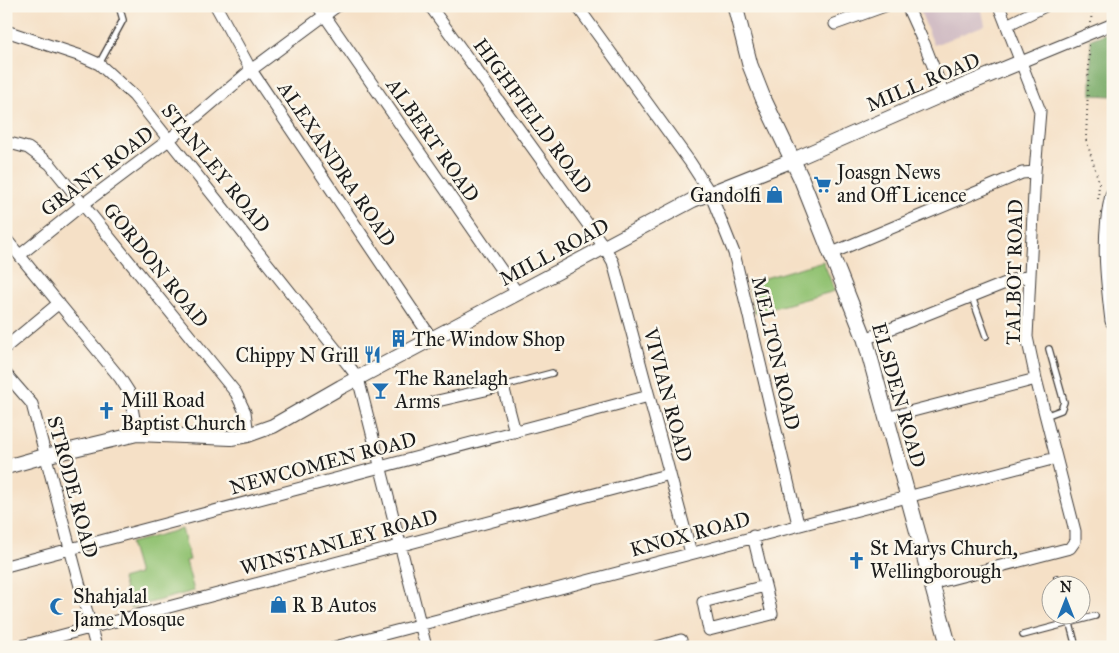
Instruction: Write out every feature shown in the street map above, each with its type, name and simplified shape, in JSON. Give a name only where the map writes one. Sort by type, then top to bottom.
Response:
[{"type":"main road","name":"ELSDEN ROAD","points":[[735,6],[750,65],[763,98],[793,160],[865,339],[930,584],[949,647]]},
{"type":"main road","points":[[1113,195],[1109,212],[1106,245],[1113,321]]},
{"type":"street","name":"ALEXANDRA ROAD","points":[[216,6],[252,70],[432,339]]},
{"type":"street","name":"GRANT ROAD","points":[[20,255],[82,205],[170,139],[320,11],[337,6]]},
{"type":"street","name":"HIGHFIELD ROAD","points":[[430,6],[605,248]]},
{"type":"street","name":"MELTON ROAD","points":[[577,6],[690,162],[710,193],[734,253],[798,524]]},
{"type":"street","points":[[835,24],[856,11],[884,6]]},
{"type":"street","points":[[908,6],[944,94]]},
{"type":"street","name":"TALBOT ROAD","points":[[930,584],[1070,548],[1076,542],[1076,531],[1045,416],[1027,337],[1040,111],[999,6]]},
{"type":"street","points":[[1007,25],[1045,6]]},
{"type":"street","name":"ALBERT ROAD","points":[[320,11],[518,294]]},
{"type":"street","name":"MILL ROAD","points":[[6,467],[137,434],[230,438],[248,435],[273,426],[358,378],[710,193],[793,160],[944,94],[1113,24]]},
{"type":"street","name":"STANLEY ROAD","points":[[6,31],[81,56],[99,64],[134,96],[358,378]]},
{"type":"street","name":"GORDON ROAD","points":[[6,142],[28,148],[50,164],[236,393],[245,412],[248,435]]},
{"type":"street","points":[[832,253],[1022,173],[1035,172]]},
{"type":"street","points":[[6,238],[120,378],[129,392],[137,434]]},
{"type":"street","name":"VIVIAN ROAD","points":[[605,248],[613,262],[691,553]]},
{"type":"street","points":[[865,339],[1018,278],[1030,277]]},
{"type":"street","points":[[6,347],[59,303]]},
{"type":"street","name":"STRODE ROAD","points":[[6,374],[32,404],[96,647]]},
{"type":"street","points":[[358,378],[426,647]]},
{"type":"street","points":[[886,418],[1036,379]]},
{"type":"street","points":[[433,402],[503,386],[515,432]]},
{"type":"street","name":"NEWCOMEN ROAD","points":[[6,566],[649,396]]},
{"type":"street","name":"KNOX ROAD","points":[[335,647],[798,524],[1056,458]]},
{"type":"street","name":"WINSTANLEY ROAD","points":[[18,647],[670,474]]},
{"type":"street","points":[[753,536],[772,614],[709,630],[703,602],[765,586]]},
{"type":"street","points":[[657,647],[681,640]]},
{"type":"lane","points":[[99,64],[123,20],[120,6]]},
{"type":"lane","points":[[972,297],[986,336]]},
{"type":"lane","points":[[1045,416],[1061,410],[1064,402],[1049,349]]},
{"type":"lane","points":[[503,386],[552,373]]},
{"type":"lane","points":[[1023,635],[1056,626]]},
{"type":"lane","points":[[1071,626],[1076,647]]},
{"type":"path","points":[[1092,6],[1089,34],[1090,63],[1086,139],[1099,182],[1098,201]]},
{"type":"shaded area","points":[[918,6],[981,6],[985,25],[934,45]]},
{"type":"green space","points":[[1113,31],[1113,96],[1091,95],[1091,39]]},
{"type":"green space","points":[[823,261],[835,291],[755,313],[748,283]]},
{"type":"green space","points":[[182,529],[190,560],[186,561],[194,591],[130,608],[122,579],[139,574],[130,543]]},
{"type":"place","name":"Joasgn News and Off Licence","points":[[823,184]]},
{"type":"place","name":"Gandolfi","points":[[775,195]]},
{"type":"place","name":"The Window Shop","points":[[398,339]]},
{"type":"place","name":"Chippy N Grill","points":[[373,355]]},
{"type":"place","name":"The Ranelagh Arms","points":[[381,390]]},
{"type":"place","name":"Mill Road Baptist Church","points":[[107,411]]},
{"type":"place","name":"St Marys Church, Wellingborough","points":[[856,560]]},
{"type":"place","name":"R B Autos","points":[[278,605]]},
{"type":"place","name":"Shahjalal Jame Mosque","points":[[59,607]]}]
